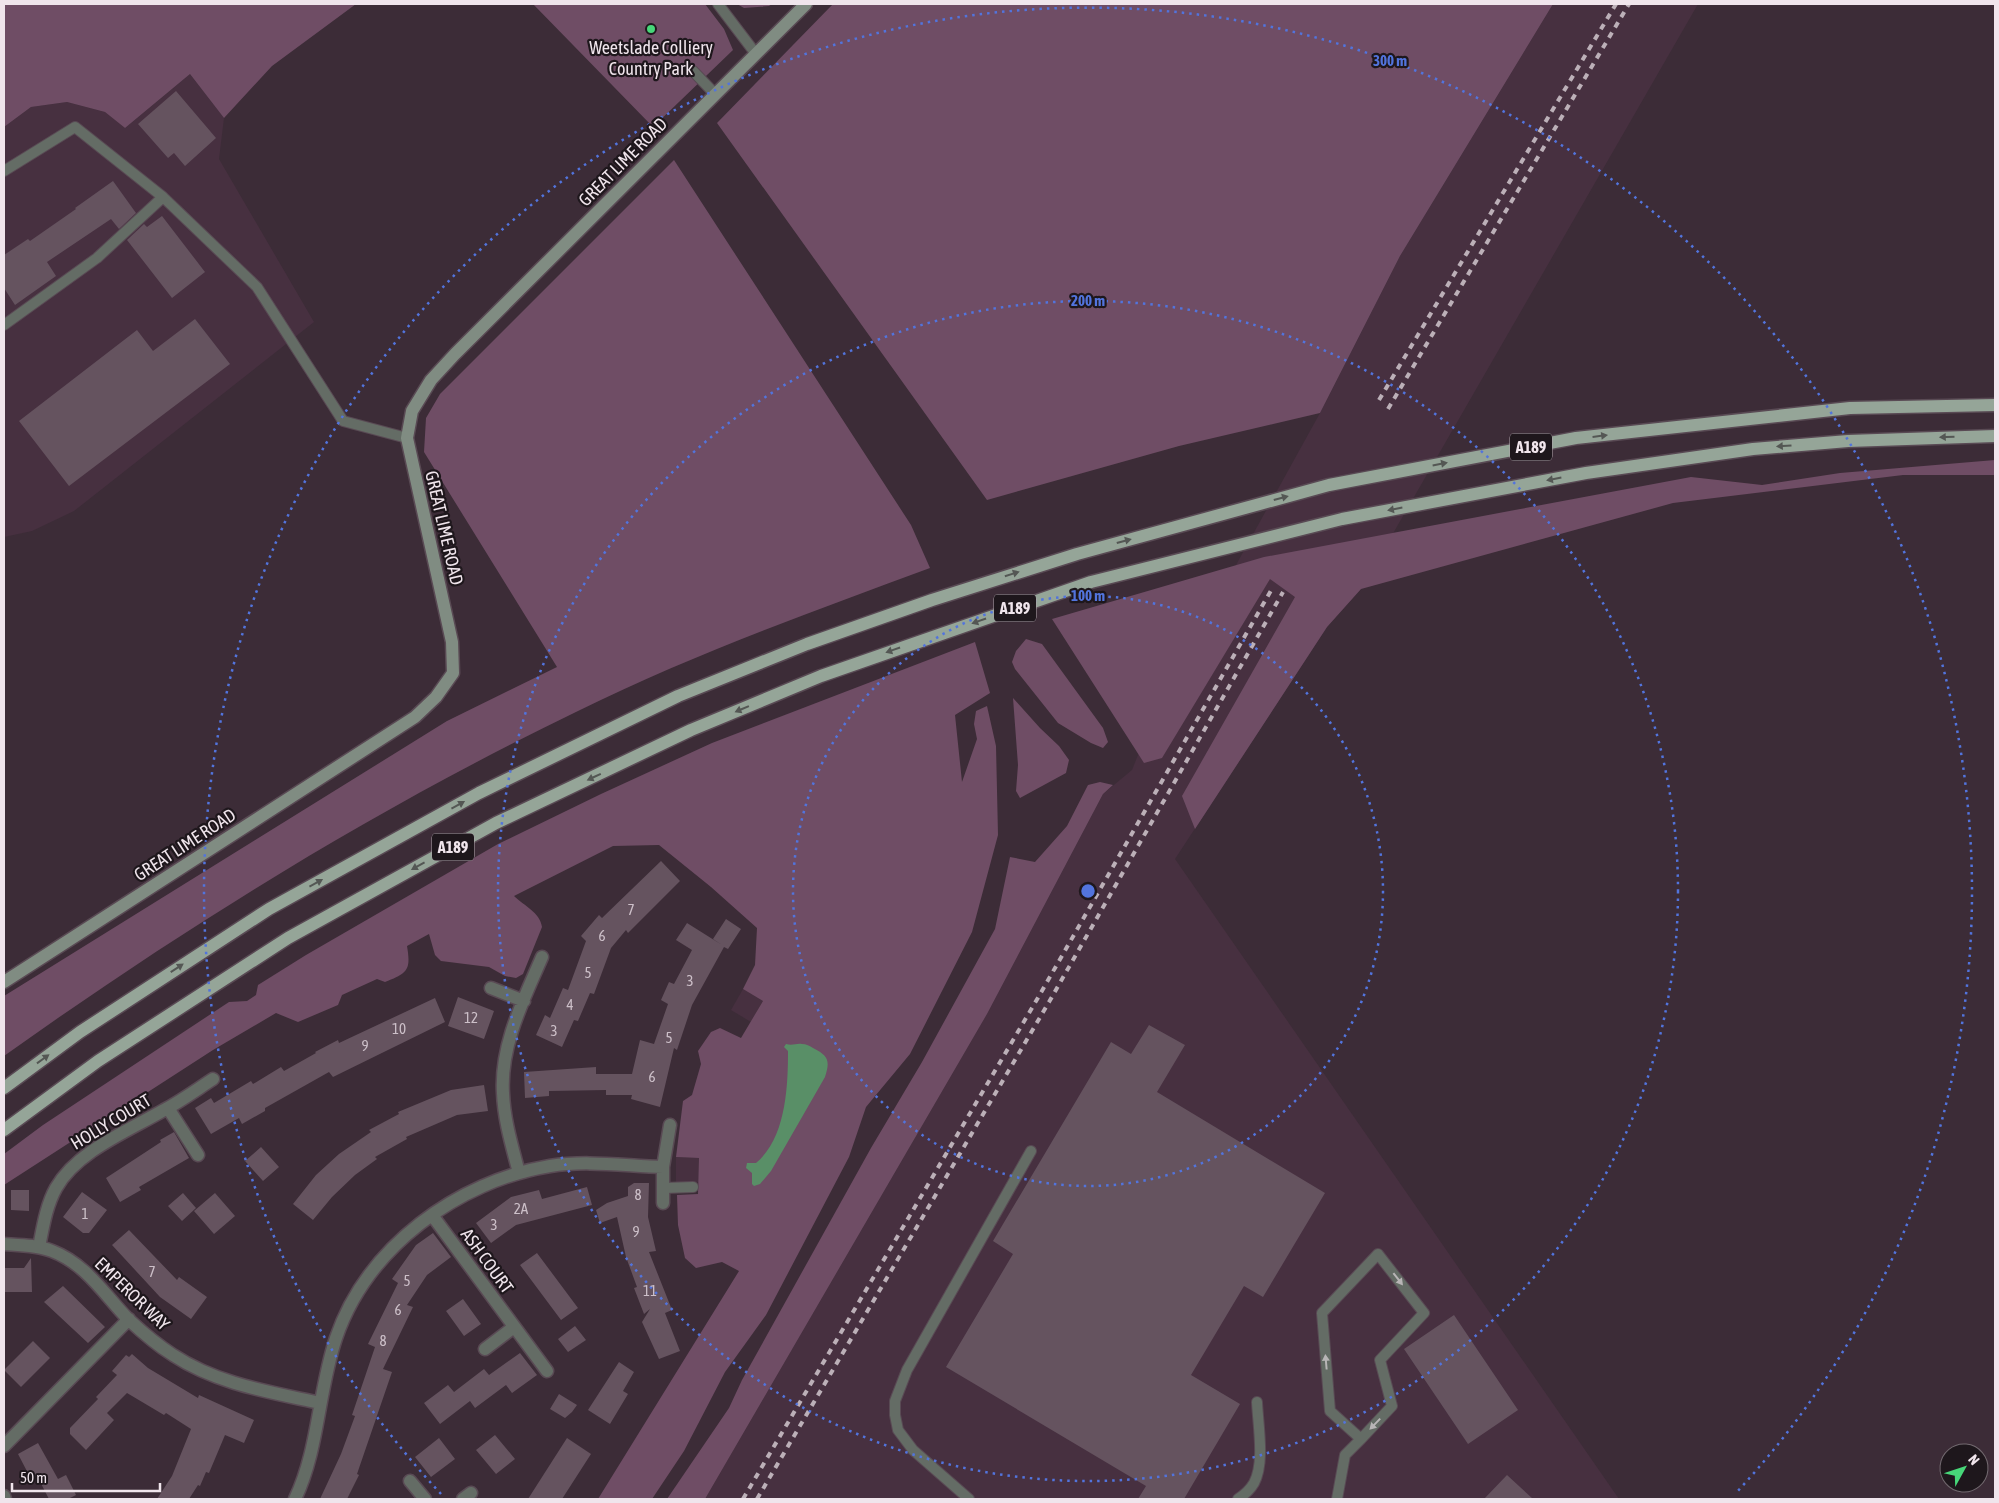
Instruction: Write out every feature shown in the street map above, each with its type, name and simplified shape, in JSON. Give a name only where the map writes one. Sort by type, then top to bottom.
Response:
[{"type":"main road","name":"GREAT LIME ROAD","points":[[4,982],[415,717],[436,697],[453,674],[452,642],[406,438],[412,411],[431,380],[806,4]]},
{"type":"main road","name":"A189","points":[[4,1088],[80,1032],[268,909],[479,793],[678,696],[807,644],[932,600],[1077,554],[1329,485],[1576,438],[1850,408],[1995,405]]},
{"type":"main road","name":"A189","points":[[4,1130],[98,1060],[280,943],[496,823],[691,730],[821,676],[940,634],[1091,582],[1342,519],[1586,473],[1753,449],[1848,441],[1995,436]]},
{"type":"street","points":[[519,1172],[509,1134],[503,1092],[503,1075],[510,1039],[542,957]]},
{"type":"street","points":[[491,988],[524,1001]]},
{"type":"street","name":"HOLLY COURT","points":[[39,1247],[50,1201],[68,1171],[95,1150],[168,1108],[213,1079]]},
{"type":"street","name":"HOLLY COURT","points":[[168,1108],[198,1156]]},
{"type":"street","points":[[663,1203],[663,1167],[670,1125]]},
{"type":"street","points":[[295,1499],[314,1444],[320,1403],[336,1337],[358,1292],[386,1256],[432,1215],[479,1186],[519,1172],[551,1166],[588,1163],[663,1167]]},
{"type":"street","name":"ASH COURT","points":[[432,1215],[547,1371]]},
{"type":"street","name":"EMPEROR WAY","points":[[4,1244],[39,1247],[54,1252],[84,1270],[98,1283],[129,1319],[150,1339],[173,1356],[218,1378],[264,1392],[320,1403]]},
{"type":"street","points":[[4,1446],[129,1319]]},
{"type":"street","points":[[484,1349],[514,1327]]},
{"type":"street","points":[[410,1481],[425,1499]]},
{"type":"lane","points":[[718,4],[756,54]]},
{"type":"lane","points":[[693,71],[716,94]]},
{"type":"lane","points":[[4,171],[75,127],[163,197],[257,287],[343,421],[406,438]]},
{"type":"lane","points":[[4,326],[97,258],[163,197]]},
{"type":"lane","points":[[969,1499],[906,1442],[898,1430],[894,1415],[895,1401],[907,1370],[1031,1151]]},
{"type":"lane","points":[[664,1188],[693,1186]]},
{"type":"lane","points":[[1337,1499],[1345,1455],[1361,1439],[1392,1406],[1380,1360],[1424,1313],[1378,1254],[1322,1312],[1330,1410],[1361,1439]]},
{"type":"lane","points":[[1238,1499],[1255,1482],[1260,1464],[1257,1402]]},
{"type":"shaded area","points":[[4,4],[356,4],[272,66],[224,118],[190,74],[125,128],[105,112],[67,102],[31,107],[4,127]]},
{"type":"shaded area","points":[[533,4],[705,4],[724,29],[733,50],[653,127]]},
{"type":"shaded area","points":[[737,4],[772,4],[769,6],[744,8]]},
{"type":"shaded area","points":[[833,4],[1553,4],[1400,256],[1320,413],[1179,446],[987,500],[717,123]]},
{"type":"shaded area","points":[[1553,4],[1698,4],[1361,589],[1327,627],[1175,859],[1619,1499],[705,1499],[987,1014],[1103,794],[1132,770],[1142,745],[1236,565],[1320,413],[1400,256]]},
{"type":"shaded area","points":[[190,74],[224,118],[219,159],[314,322],[74,511],[32,531],[4,537],[4,127],[31,107],[67,102],[105,112],[125,128]]},
{"type":"shaded area","points":[[674,160],[911,525],[930,568],[752,635],[664,671],[503,748],[284,871],[142,961],[4,1056],[4,996],[447,721],[557,667],[424,452],[426,418],[440,394]]},
{"type":"shaded area","points":[[1995,460],[1995,475],[1903,475],[1673,503],[1361,589],[1327,627],[1195,829],[1182,796],[1295,597],[1270,579],[1162,758],[1144,763],[1052,619],[1264,557],[1691,477],[1762,485],[1840,473]]},
{"type":"shaded area","points":[[1026,639],[1042,644],[1103,728],[1108,742],[1103,748],[1058,723],[1015,669],[1012,662],[1016,651]]},
{"type":"shaded area","points":[[975,642],[990,693],[955,715],[962,782],[977,739],[974,724],[976,711],[987,706],[996,746],[998,835],[972,932],[910,1054],[866,1107],[849,1157],[766,1315],[725,1372],[684,1451],[652,1499],[598,1499],[739,1271],[722,1262],[696,1268],[685,1258],[678,1225],[677,1195],[698,1194],[699,1158],[676,1157],[683,1101],[692,1095],[701,1064],[698,1051],[711,1032],[720,1028],[741,1038],[763,1001],[743,989],[755,965],[757,928],[711,887],[659,845],[613,846],[514,896],[535,913],[542,927],[523,974],[516,978],[505,976],[489,967],[441,961],[435,955],[429,934],[407,946],[408,966],[399,976],[385,982],[377,979],[342,995],[338,1005],[298,1022],[276,1013],[213,1050],[4,1185],[4,1154],[43,1125],[229,1002],[247,1001],[256,995],[258,985],[306,955],[498,844],[712,743]]},
{"type":"shaded area","points":[[1013,698],[1059,746],[1069,760],[1066,773],[1020,798],[1016,791],[1018,765]]},
{"type":"shaded area","points":[[1100,782],[1113,785],[1103,794],[987,1014],[705,1499],[667,1499],[729,1408],[742,1380],[995,929],[1010,857],[1035,862],[1067,826],[1088,785]]},
{"type":"shaded area","points":[[743,989],[763,1001],[751,1022],[731,1010]]},
{"type":"shaded area","points":[[786,1044],[805,1044],[818,1051],[827,1060],[827,1071],[771,1171],[760,1184],[754,1186],[752,1184],[752,1173],[746,1168],[747,1163],[756,1163],[766,1152],[774,1140],[779,1126],[786,1096],[788,1051],[784,1047]]},
{"type":"shaded area","points":[[676,1157],[699,1158],[699,1182],[676,1182]]},
{"type":"building","points":[[176,91],[216,138],[185,166],[174,153],[168,158],[138,124]]},
{"type":"building","points":[[113,181],[136,213],[119,229],[111,219],[47,262],[56,276],[15,305],[4,288],[4,255],[28,239],[30,241]]},
{"type":"building","points":[[162,216],[205,272],[172,298],[127,240],[144,224],[147,227]]},
{"type":"building","points":[[195,319],[230,364],[69,486],[19,421],[137,330],[153,351]]},
{"type":"building","points":[[661,861],[680,881],[628,933],[626,930],[611,948],[594,994],[590,993],[578,1021],[574,1020],[562,1047],[536,1035],[545,1015],[550,1018],[563,988],[568,990],[586,941],[581,936],[599,915],[602,918]]},
{"type":"building","points":[[726,919],[741,929],[728,949],[724,947],[692,1005],[677,1050],[674,1048],[660,1107],[631,1099],[632,1095],[606,1095],[606,1090],[549,1091],[549,1096],[525,1098],[524,1072],[596,1067],[596,1074],[632,1074],[640,1040],[654,1044],[668,1004],[661,1000],[669,982],[674,984],[692,950],[676,940],[687,923],[722,945],[713,939]]},
{"type":"building","points":[[458,997],[494,1011],[484,1039],[448,1026]]},
{"type":"building","points":[[435,998],[445,1022],[333,1077],[329,1072],[265,1108],[265,1111],[242,1124],[239,1118],[211,1134],[195,1108],[211,1098],[214,1103],[251,1081],[253,1084],[281,1067],[284,1071],[338,1040],[339,1043]]},
{"type":"building","points":[[1149,1025],[1185,1045],[1157,1092],[1325,1193],[1263,1297],[1244,1286],[1191,1375],[1240,1404],[1184,1499],[1138,1499],[1146,1486],[946,1367],[1013,1254],[993,1241],[1111,1042],[1131,1054]]},
{"type":"building","points":[[484,1085],[488,1111],[457,1115],[406,1137],[407,1139],[375,1157],[377,1159],[355,1175],[332,1197],[313,1220],[293,1204],[316,1175],[339,1154],[371,1132],[369,1130],[399,1114],[398,1112],[451,1090]]},
{"type":"building","points":[[174,1132],[189,1158],[139,1187],[141,1190],[120,1202],[106,1178]]},
{"type":"building","points":[[261,1147],[279,1167],[263,1181],[245,1161]]},
{"type":"building","points":[[634,1183],[649,1183],[648,1217],[656,1251],[649,1252],[672,1310],[665,1313],[680,1351],[659,1359],[642,1322],[650,1309],[644,1314],[634,1288],[637,1287],[626,1257],[617,1217],[600,1223],[596,1210],[607,1203],[628,1196],[628,1187]]},
{"type":"building","points":[[587,1187],[592,1205],[516,1225],[491,1243],[476,1223],[511,1197],[539,1190],[542,1199]]},
{"type":"building","points":[[11,1190],[29,1190],[29,1211],[11,1210]]},
{"type":"building","points":[[82,1192],[107,1210],[89,1233],[83,1233],[63,1217]]},
{"type":"building","points":[[183,1193],[196,1208],[182,1221],[168,1206]]},
{"type":"building","points":[[215,1193],[235,1216],[214,1234],[194,1211]]},
{"type":"building","points":[[129,1230],[177,1280],[179,1277],[207,1297],[191,1319],[160,1297],[112,1245]]},
{"type":"building","points":[[433,1233],[451,1257],[427,1275],[407,1305],[413,1307],[383,1369],[392,1372],[357,1474],[359,1475],[347,1499],[320,1499],[341,1454],[355,1416],[352,1415],[375,1347],[368,1344],[398,1283],[392,1279],[416,1245]]},
{"type":"building","points":[[537,1253],[578,1308],[561,1320],[520,1265]]},
{"type":"building","points":[[31,1258],[32,1292],[4,1292],[4,1268],[24,1268]]},
{"type":"building","points":[[63,1286],[105,1327],[88,1343],[44,1302]]},
{"type":"building","points":[[463,1299],[481,1324],[464,1336],[446,1311]]},
{"type":"building","points":[[1454,1315],[1518,1410],[1468,1444],[1404,1349]]},
{"type":"building","points":[[575,1326],[586,1340],[568,1352],[558,1339]]},
{"type":"building","points":[[33,1341],[50,1358],[21,1387],[4,1370]]},
{"type":"building","points":[[520,1353],[537,1375],[512,1393],[506,1385],[475,1408],[470,1401],[440,1424],[424,1403],[448,1385],[454,1392],[484,1369],[489,1375]]},
{"type":"building","points":[[132,1354],[148,1368],[198,1398],[199,1395],[254,1420],[244,1443],[225,1435],[209,1473],[206,1472],[200,1486],[198,1485],[189,1499],[157,1499],[172,1476],[191,1429],[166,1413],[164,1415],[127,1393],[107,1413],[114,1420],[86,1450],[70,1434],[70,1428],[98,1399],[96,1397],[117,1375],[112,1371],[126,1355],[129,1357]]},
{"type":"building","points":[[619,1362],[634,1372],[623,1391],[628,1394],[610,1424],[588,1410]]},
{"type":"building","points":[[559,1394],[577,1405],[565,1418],[550,1409]]},
{"type":"building","points":[[495,1435],[515,1459],[496,1474],[476,1450]]},
{"type":"building","points":[[439,1438],[455,1459],[431,1477],[415,1457]]},
{"type":"building","points":[[567,1438],[591,1454],[562,1499],[528,1499]]},
{"type":"building","points":[[38,1443],[58,1479],[66,1475],[76,1495],[68,1499],[49,1499],[37,1476],[31,1479],[18,1454]]},
{"type":"building","points":[[1507,1475],[1533,1499],[1484,1499]]},
{"type":"railway","points":[[1379,400],[1616,4]]},
{"type":"railway","points":[[1388,409],[1629,4]]},
{"type":"railway","points":[[743,1499],[1039,996],[1273,587]]},
{"type":"railway","points":[[757,1499],[1049,1002],[1283,592]]},
{"type":"place","name":"Weetslade Colliery Country Park","points":[[651,29]]}]
